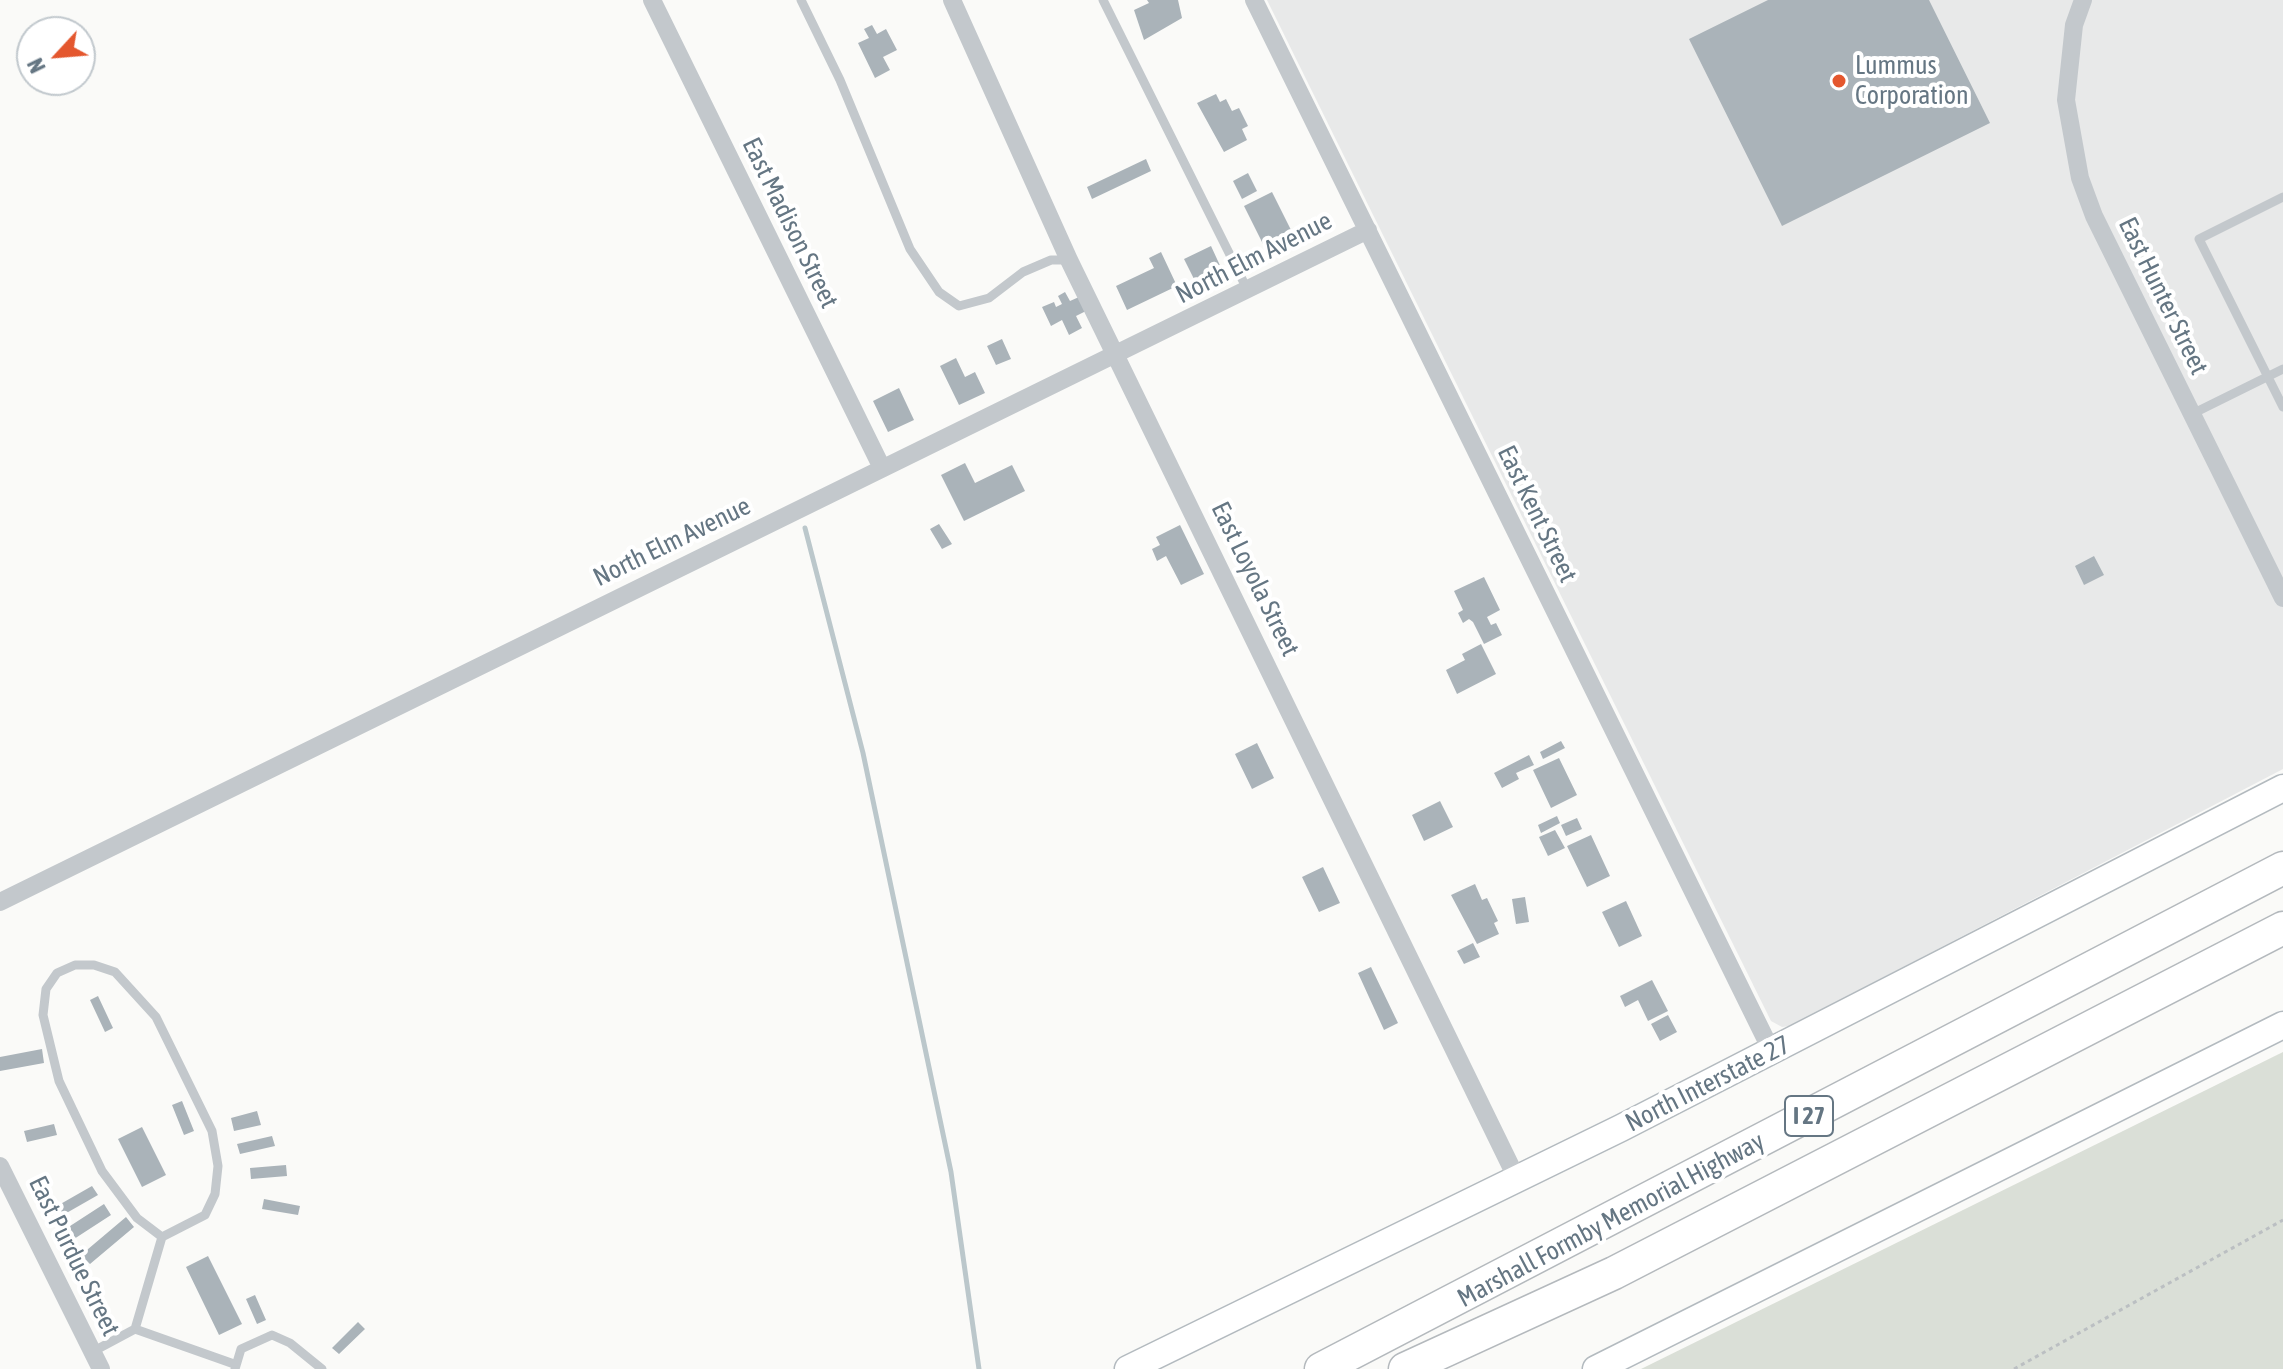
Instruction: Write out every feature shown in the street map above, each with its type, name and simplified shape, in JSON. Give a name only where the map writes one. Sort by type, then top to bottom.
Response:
[{"type":"highway","points":[[2129,947],[2283,857]]},
{"type":"highway","name":"Marshall Formby Memorial Highway","points":[[1322,1367],[2283,868]]},
{"type":"highway","name":"Marshall Formby Memorial Highway","points":[[1405,1369],[1582,1288],[1912,1122],[2283,928]]},
{"type":"highway","points":[[1444,1369],[1527,1326],[1582,1288]]},
{"type":"main road","name":"North Interstate 27","points":[[1128,1369],[1772,1052],[2283,788]]},
{"type":"main road","points":[[1596,1369],[2283,1025]]},
{"type":"street","name":"East Madison Street","points":[[652,0],[882,468]]},
{"type":"street","name":"East Loyola Street","points":[[952,0],[1069,260],[1517,1179]]},
{"type":"street","name":"East Kent Street","points":[[1254,0],[1772,1052]]},
{"type":"street","name":"East Hunter Street","points":[[2083,0],[2074,25],[2066,100],[2080,178],[2094,216],[2283,598]]},
{"type":"street","name":"North Elm Avenue","points":[[0,902],[882,468],[1117,356],[1368,230]]},
{"type":"street","name":"East Purdue Street","points":[[0,1166],[101,1369]]},
{"type":"lane","points":[[801,0],[840,80],[910,249],[939,292],[959,306],[989,298],[1023,272],[1051,260],[1069,260]]},
{"type":"lane","points":[[1103,0],[1248,291]]},
{"type":"lane","points":[[2283,197],[2199,239],[2283,407]]},
{"type":"lane","points":[[2192,414],[2283,369]]},
{"type":"lane","points":[[92,1352],[135,1329],[162,1237],[205,1215],[215,1194],[218,1166],[212,1131],[156,1017],[115,972],[94,965],[75,965],[57,973],[46,989],[43,1015],[59,1081],[102,1171],[137,1218],[162,1237]]},
{"type":"lane","points":[[135,1329],[234,1366],[241,1349],[272,1335],[290,1343],[322,1369]]},
{"type":"path","points":[[2014,1369],[2283,1220]]},
{"type":"shaded area","points":[[1267,0],[2283,0],[2283,769],[1790,1026],[1782,1027],[1771,1021]]},
{"type":"shaded area","points":[[2283,1052],[2283,1369],[1641,1369]]},
{"type":"building","points":[[1147,0],[1178,0],[1182,18],[1144,40],[1134,10],[1149,3]]},
{"type":"building","name":"Lummus Corporation","points":[[1768,0],[1929,0],[1990,123],[1782,226],[1689,39]]},
{"type":"building","points":[[872,25],[877,34],[886,29],[897,50],[883,57],[890,70],[875,78],[858,43],[869,38],[864,29]]},
{"type":"building","points":[[1216,94],[1220,102],[1226,99],[1232,111],[1239,108],[1248,126],[1242,129],[1247,140],[1224,152],[1197,103]]},
{"type":"building","points":[[1146,159],[1151,171],[1092,199],[1087,187]]},
{"type":"building","points":[[1248,173],[1257,191],[1242,199],[1233,181]]},
{"type":"building","points":[[1272,192],[1292,232],[1264,246],[1244,206]]},
{"type":"building","points":[[1211,246],[1223,272],[1207,280],[1211,288],[1201,293],[1184,259]]},
{"type":"building","points":[[1161,252],[1177,286],[1127,310],[1116,286],[1154,268],[1149,258]]},
{"type":"building","points":[[1065,292],[1070,301],[1079,297],[1086,311],[1076,316],[1082,328],[1069,335],[1062,320],[1051,326],[1042,307],[1054,302],[1056,307],[1062,304],[1058,296]]},
{"type":"building","points":[[1002,339],[1011,359],[996,365],[987,346]]},
{"type":"building","points":[[956,358],[965,377],[975,372],[985,393],[959,405],[940,366]]},
{"type":"building","points":[[899,388],[914,420],[888,432],[873,401]]},
{"type":"building","points":[[965,463],[975,483],[1012,465],[1025,491],[964,521],[941,475]]},
{"type":"building","points":[[939,524],[952,544],[942,549],[930,529]]},
{"type":"building","points":[[1180,525],[1204,574],[1181,585],[1166,556],[1157,561],[1152,549],[1160,545],[1156,537]]},
{"type":"building","points":[[2094,556],[2104,575],[2084,585],[2075,566]]},
{"type":"building","points":[[1484,577],[1500,610],[1487,617],[1491,625],[1496,623],[1502,635],[1484,644],[1473,622],[1469,619],[1463,623],[1458,613],[1463,610],[1454,591]]},
{"type":"building","points":[[1481,644],[1496,674],[1457,694],[1446,670],[1465,660],[1462,654]]},
{"type":"building","points":[[1561,741],[1565,748],[1543,759],[1540,752]]},
{"type":"building","points":[[1257,743],[1274,778],[1252,789],[1235,754]]},
{"type":"building","points":[[1529,755],[1534,765],[1516,773],[1519,779],[1502,788],[1494,773]]},
{"type":"building","points":[[1559,758],[1577,795],[1551,808],[1533,770]]},
{"type":"building","points":[[1440,801],[1453,827],[1424,841],[1412,815]]},
{"type":"building","points":[[1557,816],[1560,823],[1541,833],[1538,825]]},
{"type":"building","points":[[1577,818],[1582,829],[1566,836],[1561,825]]},
{"type":"building","points":[[1555,830],[1565,848],[1548,856],[1539,837]]},
{"type":"building","points":[[1591,835],[1610,876],[1587,887],[1567,846]]},
{"type":"building","points":[[1323,867],[1340,903],[1319,912],[1302,877]]},
{"type":"building","points":[[1475,884],[1482,900],[1487,898],[1498,921],[1494,923],[1499,934],[1477,944],[1451,895]]},
{"type":"building","points":[[1525,897],[1529,922],[1516,924],[1512,899]]},
{"type":"building","points":[[1626,901],[1642,936],[1619,947],[1602,912]]},
{"type":"building","points":[[1473,943],[1480,957],[1464,964],[1457,951]]},
{"type":"building","points":[[1371,967],[1398,1023],[1384,1030],[1358,973]]},
{"type":"building","points":[[1652,980],[1668,1011],[1648,1021],[1638,1000],[1625,1007],[1620,996]]},
{"type":"building","points":[[98,996],[113,1028],[105,1032],[90,1000]]},
{"type":"building","points":[[1668,1015],[1677,1032],[1660,1041],[1651,1024]]},
{"type":"building","points":[[42,1049],[44,1063],[0,1071],[0,1057]]},
{"type":"building","points":[[182,1101],[194,1131],[184,1135],[172,1105]]},
{"type":"building","points":[[257,1111],[261,1125],[234,1131],[231,1118]]},
{"type":"building","points":[[54,1124],[57,1135],[27,1142],[24,1131]]},
{"type":"building","points":[[142,1127],[166,1175],[142,1187],[118,1139]]},
{"type":"building","points":[[272,1136],[275,1146],[240,1154],[237,1144]]},
{"type":"building","points":[[286,1165],[287,1176],[251,1179],[250,1168]]},
{"type":"building","points":[[92,1186],[98,1195],[63,1215],[57,1206]]},
{"type":"building","points":[[264,1199],[300,1206],[298,1215],[262,1209]]},
{"type":"building","points":[[104,1204],[111,1215],[74,1239],[67,1228]]},
{"type":"building","points":[[126,1217],[134,1227],[90,1264],[81,1255]]},
{"type":"building","points":[[208,1256],[242,1324],[219,1335],[186,1267]]},
{"type":"building","points":[[255,1295],[266,1320],[257,1324],[246,1299]]},
{"type":"building","points":[[358,1322],[365,1329],[339,1354],[332,1348]]},
{"type":"waterway","points":[[805,528],[863,753],[951,1172],[979,1369]]},
{"type":"place","name":"Lummus Corporation","points":[[1839,81]]}]
